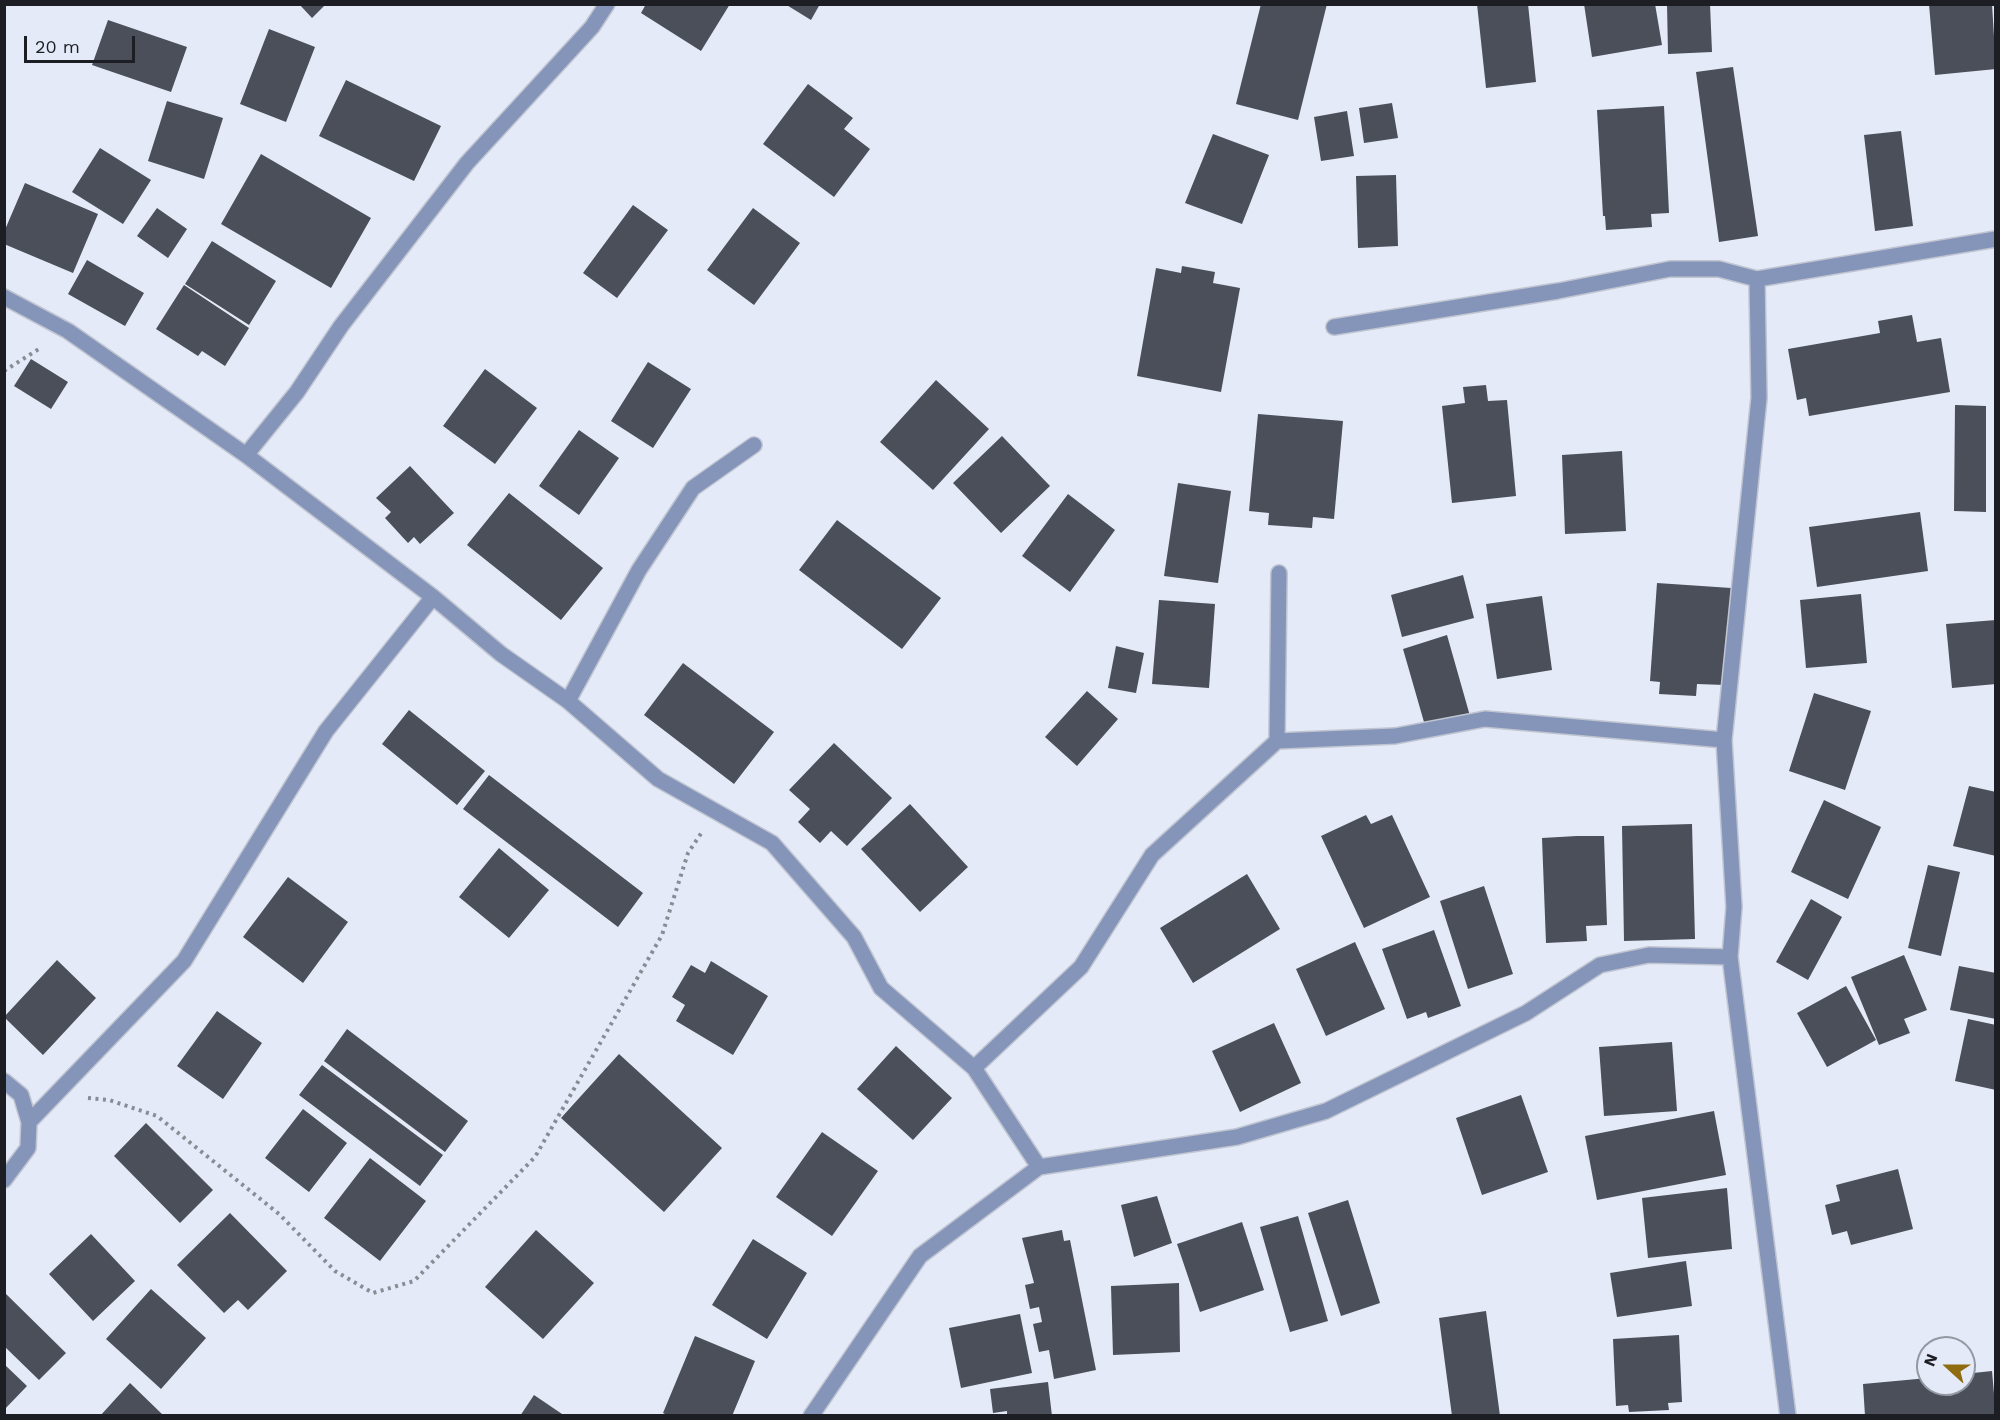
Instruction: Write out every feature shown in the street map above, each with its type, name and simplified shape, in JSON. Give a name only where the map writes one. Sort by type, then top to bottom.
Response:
[{"type":"street","points":[[246,455],[297,392],[340,326],[467,163],[592,27],[607,4]]},
{"type":"street","points":[[1334,327],[1670,269],[1719,269],[1757,279],[1995,239]]},
{"type":"street","points":[[1757,279],[1759,398],[1724,740],[1734,907],[1730,957],[1788,1416]]},
{"type":"street","points":[[4,297],[68,331],[246,455],[433,597],[501,654],[568,700],[658,779],[772,843],[854,937],[881,988],[975,1068],[1039,1167]]},
{"type":"street","points":[[568,700],[639,570],[693,488],[753,445]]},
{"type":"street","points":[[1277,741],[1279,573]]},
{"type":"street","points":[[29,1122],[184,961],[326,731],[433,597]]},
{"type":"street","points":[[975,1068],[1081,967],[1152,855],[1277,741],[1395,736],[1485,719],[1724,740]]},
{"type":"street","points":[[811,1416],[920,1256],[1039,1167],[1238,1137],[1326,1111],[1526,1013],[1600,965],[1649,955],[1730,957]]},
{"type":"street","points":[[4,1081],[21,1095],[29,1122],[28,1148],[4,1180]]},
{"type":"path","points":[[4,371],[68,331]]},
{"type":"path","points":[[56,1094],[109,1100],[157,1116],[279,1214],[335,1271],[373,1293],[414,1281],[535,1157],[662,934],[688,853],[716,811]]},
{"type":"building","points":[[299,4],[326,4],[312,18]]},
{"type":"building","points":[[646,4],[730,4],[701,51],[641,13]]},
{"type":"building","points":[[785,4],[820,4],[811,20]]},
{"type":"building","points":[[1261,4],[1327,4],[1298,120],[1236,104]]},
{"type":"building","points":[[1477,4],[1528,4],[1536,82],[1486,88]]},
{"type":"building","points":[[1584,4],[1655,4],[1662,45],[1592,57]]},
{"type":"building","points":[[1667,4],[1710,4],[1712,52],[1668,54]]},
{"type":"building","points":[[1929,4],[1992,4],[1996,69],[1935,75]]},
{"type":"building","points":[[108,20],[187,47],[171,92],[92,65]]},
{"type":"building","points":[[269,29],[315,47],[286,122],[240,104]]},
{"type":"building","points":[[1733,67],[1758,236],[1719,242],[1696,72]]},
{"type":"building","points":[[346,80],[441,126],[414,181],[319,136]]},
{"type":"building","points":[[808,84],[853,118],[844,129],[870,149],[834,197],[763,144]]},
{"type":"building","points":[[167,101],[223,118],[204,179],[148,161]]},
{"type":"building","points":[[1392,103],[1398,138],[1364,143],[1359,108]]},
{"type":"building","points":[[1664,106],[1669,213],[1651,214],[1652,227],[1606,230],[1605,216],[1603,216],[1597,110]]},
{"type":"building","points":[[1347,111],[1354,156],[1321,161],[1314,117]]},
{"type":"building","points":[[1901,131],[1913,226],[1875,231],[1864,135]]},
{"type":"building","points":[[1213,134],[1269,155],[1242,224],[1185,203]]},
{"type":"building","points":[[100,148],[151,180],[123,224],[72,192]]},
{"type":"building","points":[[261,154],[371,218],[331,288],[221,224]]},
{"type":"building","points":[[1396,175],[1398,246],[1358,248],[1356,176]]},
{"type":"building","points":[[25,183],[98,214],[73,273],[4,244],[4,232]]},
{"type":"building","points":[[633,205],[668,230],[617,298],[583,273]]},
{"type":"building","points":[[157,208],[187,229],[168,258],[137,236]]},
{"type":"building","points":[[753,208],[800,243],[754,305],[707,270]]},
{"type":"building","points":[[212,241],[276,281],[249,325],[185,284]]},
{"type":"building","points":[[87,260],[144,293],[125,326],[68,294]]},
{"type":"building","points":[[1182,266],[1215,272],[1213,283],[1240,288],[1221,392],[1137,376],[1156,268],[1181,273]]},
{"type":"building","points":[[184,285],[249,328],[225,366],[202,351],[198,356],[156,329]]},
{"type":"building","points":[[1912,315],[1917,342],[1941,338],[1950,392],[1809,416],[1806,398],[1797,400],[1788,349],[1880,333],[1878,321]]},
{"type":"building","points":[[31,359],[68,382],[51,409],[14,386]]},
{"type":"building","points":[[648,362],[691,389],[653,448],[611,421]]},
{"type":"building","points":[[485,369],[537,408],[495,464],[443,426]]},
{"type":"building","points":[[936,380],[989,429],[933,490],[880,442]]},
{"type":"building","points":[[1486,385],[1488,401],[1507,400],[1516,496],[1452,503],[1442,406],[1465,403],[1463,387]]},
{"type":"building","points":[[1955,405],[1986,406],[1986,512],[1954,511]]},
{"type":"building","points":[[1258,414],[1343,421],[1334,519],[1313,517],[1312,528],[1268,525],[1269,513],[1249,511]]},
{"type":"building","points":[[579,430],[619,458],[579,515],[539,486]]},
{"type":"building","points":[[1002,436],[1050,486],[1001,533],[953,483]]},
{"type":"building","points":[[1622,451],[1626,531],[1565,534],[1562,455]]},
{"type":"building","points":[[410,466],[454,513],[420,544],[414,537],[408,543],[385,518],[391,512],[376,498]]},
{"type":"building","points":[[1178,483],[1231,491],[1218,583],[1164,576]]},
{"type":"building","points":[[509,493],[603,568],[561,620],[467,545]]},
{"type":"building","points":[[1068,494],[1115,530],[1070,592],[1022,556]]},
{"type":"building","points":[[1920,512],[1928,571],[1817,587],[1809,527]]},
{"type":"building","points":[[837,520],[941,598],[902,649],[799,570]]},
{"type":"building","points":[[1463,575],[1474,618],[1402,637],[1391,595]]},
{"type":"building","points":[[1657,583],[1731,588],[1725,685],[1697,684],[1696,696],[1659,694],[1660,682],[1650,681]]},
{"type":"building","points":[[1861,594],[1867,663],[1806,668],[1800,600]]},
{"type":"building","points":[[1542,596],[1552,670],[1497,679],[1486,604]]},
{"type":"building","points":[[1159,600],[1215,604],[1209,688],[1152,684]]},
{"type":"building","points":[[1996,620],[1996,684],[1952,688],[1946,624]]},
{"type":"building","points":[[1447,635],[1470,716],[1426,729],[1403,649]]},
{"type":"building","points":[[1116,646],[1144,653],[1136,693],[1108,688]]},
{"type":"building","points":[[683,663],[774,732],[734,784],[644,715]]},
{"type":"building","points":[[1087,691],[1118,719],[1077,766],[1045,737]]},
{"type":"building","points":[[1814,693],[1871,711],[1845,790],[1789,771]]},
{"type":"building","points":[[409,710],[485,771],[457,805],[382,744]]},
{"type":"building","points":[[834,743],[892,798],[847,846],[831,831],[820,843],[798,822],[810,809],[789,790]]},
{"type":"building","points":[[489,775],[643,893],[618,927],[463,809]]},
{"type":"building","points":[[1969,786],[1996,792],[1996,856],[1953,846]]},
{"type":"building","points":[[1824,800],[1881,827],[1848,899],[1791,872]]},
{"type":"building","points":[[910,804],[968,867],[920,912],[861,849]]},
{"type":"building","points":[[1366,815],[1371,824],[1392,815],[1430,897],[1364,928],[1321,836]]},
{"type":"building","points":[[1692,824],[1695,939],[1624,941],[1622,826]]},
{"type":"building","points":[[1604,836],[1607,925],[1586,926],[1587,941],[1546,943],[1542,838]]},
{"type":"building","points":[[499,848],[549,890],[509,938],[459,897]]},
{"type":"building","points":[[1928,865],[1960,872],[1941,956],[1908,948]]},
{"type":"building","points":[[1247,874],[1280,929],[1193,983],[1160,928]]},
{"type":"building","points":[[288,877],[348,922],[303,983],[243,937]]},
{"type":"building","points":[[1484,886],[1513,974],[1468,989],[1440,901]]},
{"type":"building","points":[[1811,899],[1842,917],[1808,980],[1776,962]]},
{"type":"building","points":[[1434,930],[1461,1006],[1428,1018],[1426,1012],[1407,1019],[1382,949]]},
{"type":"building","points":[[1355,942],[1385,1009],[1326,1036],[1296,969]]},
{"type":"building","points":[[1904,955],[1927,1010],[1904,1019],[1910,1033],[1879,1045],[1851,977]]},
{"type":"building","points":[[57,960],[96,998],[43,1055],[4,1017]]},
{"type":"building","points":[[711,961],[768,996],[733,1055],[676,1021],[685,1005],[672,997],[691,965],[705,973]]},
{"type":"building","points":[[1959,966],[1996,973],[1996,1019],[1950,1010]]},
{"type":"building","points":[[1846,986],[1876,1040],[1827,1067],[1797,1013]]},
{"type":"building","points":[[217,1011],[262,1043],[223,1099],[177,1066]]},
{"type":"building","points":[[1968,1019],[1996,1025],[1996,1090],[1955,1081]]},
{"type":"building","points":[[1274,1023],[1301,1083],[1240,1112],[1212,1051]]},
{"type":"building","points":[[347,1029],[468,1121],[445,1152],[324,1061]]},
{"type":"building","points":[[1672,1042],[1677,1111],[1604,1116],[1599,1047]]},
{"type":"building","points":[[896,1046],[952,1098],[913,1140],[857,1089]]},
{"type":"building","points":[[619,1054],[722,1148],[664,1212],[561,1118]]},
{"type":"building","points":[[322,1065],[443,1155],[420,1186],[299,1095]]},
{"type":"building","points":[[1521,1095],[1548,1172],[1482,1195],[1456,1118]]},
{"type":"building","points":[[303,1109],[347,1143],[309,1192],[265,1158]]},
{"type":"building","points":[[1714,1111],[1726,1175],[1597,1200],[1585,1136]]},
{"type":"building","points":[[146,1123],[213,1190],[180,1223],[114,1156]]},
{"type":"building","points":[[822,1132],[878,1171],[832,1236],[776,1197]]},
{"type":"building","points":[[370,1158],[426,1201],[380,1261],[324,1218]]},
{"type":"building","points":[[1898,1169],[1913,1229],[1851,1245],[1847,1231],[1832,1235],[1825,1205],[1840,1201],[1836,1185]]},
{"type":"building","points":[[1727,1188],[1732,1249],[1648,1258],[1642,1198]]},
{"type":"building","points":[[1157,1196],[1172,1243],[1134,1257],[1121,1205]]},
{"type":"building","points":[[1348,1200],[1380,1303],[1341,1316],[1308,1213]]},
{"type":"building","points":[[230,1213],[287,1271],[248,1310],[238,1300],[224,1313],[177,1265]]},
{"type":"building","points":[[1298,1216],[1328,1321],[1290,1332],[1260,1227]]},
{"type":"building","points":[[1242,1222],[1264,1290],[1200,1312],[1177,1244]]},
{"type":"building","points":[[536,1230],[594,1283],[543,1339],[485,1287]]},
{"type":"building","points":[[1062,1230],[1064,1241],[1070,1240],[1096,1370],[1054,1379],[1049,1350],[1039,1352],[1033,1324],[1042,1322],[1039,1307],[1030,1309],[1025,1285],[1034,1283],[1022,1238]]},
{"type":"building","points":[[91,1234],[135,1281],[93,1321],[49,1274]]},
{"type":"building","points":[[753,1239],[807,1273],[767,1339],[712,1305]]},
{"type":"building","points":[[1686,1261],[1692,1306],[1617,1317],[1610,1273]]},
{"type":"building","points":[[1179,1283],[1180,1352],[1113,1355],[1111,1286]]},
{"type":"building","points":[[151,1289],[206,1338],[161,1389],[106,1339]]},
{"type":"building","points":[[4,1292],[66,1353],[39,1380],[4,1346]]},
{"type":"building","points":[[1486,1311],[1500,1416],[1452,1416],[1439,1318]]},
{"type":"building","points":[[1020,1314],[1032,1373],[961,1388],[949,1328]]},
{"type":"building","points":[[1679,1335],[1682,1402],[1668,1403],[1669,1410],[1629,1412],[1628,1405],[1616,1406],[1613,1339]]},
{"type":"building","points":[[695,1336],[755,1361],[732,1416],[669,1416],[663,1413]]},
{"type":"building","points":[[4,1364],[27,1386],[4,1410]]},
{"type":"building","points":[[1992,1371],[1996,1416],[1865,1416],[1863,1384],[1916,1379],[1916,1396],[1976,1396],[1976,1373]]},
{"type":"building","points":[[1048,1382],[1052,1416],[1007,1416],[1007,1411],[993,1413],[990,1389]]},
{"type":"building","points":[[130,1383],[164,1416],[100,1416]]},
{"type":"building","points":[[534,1395],[565,1416],[520,1416]]}]
